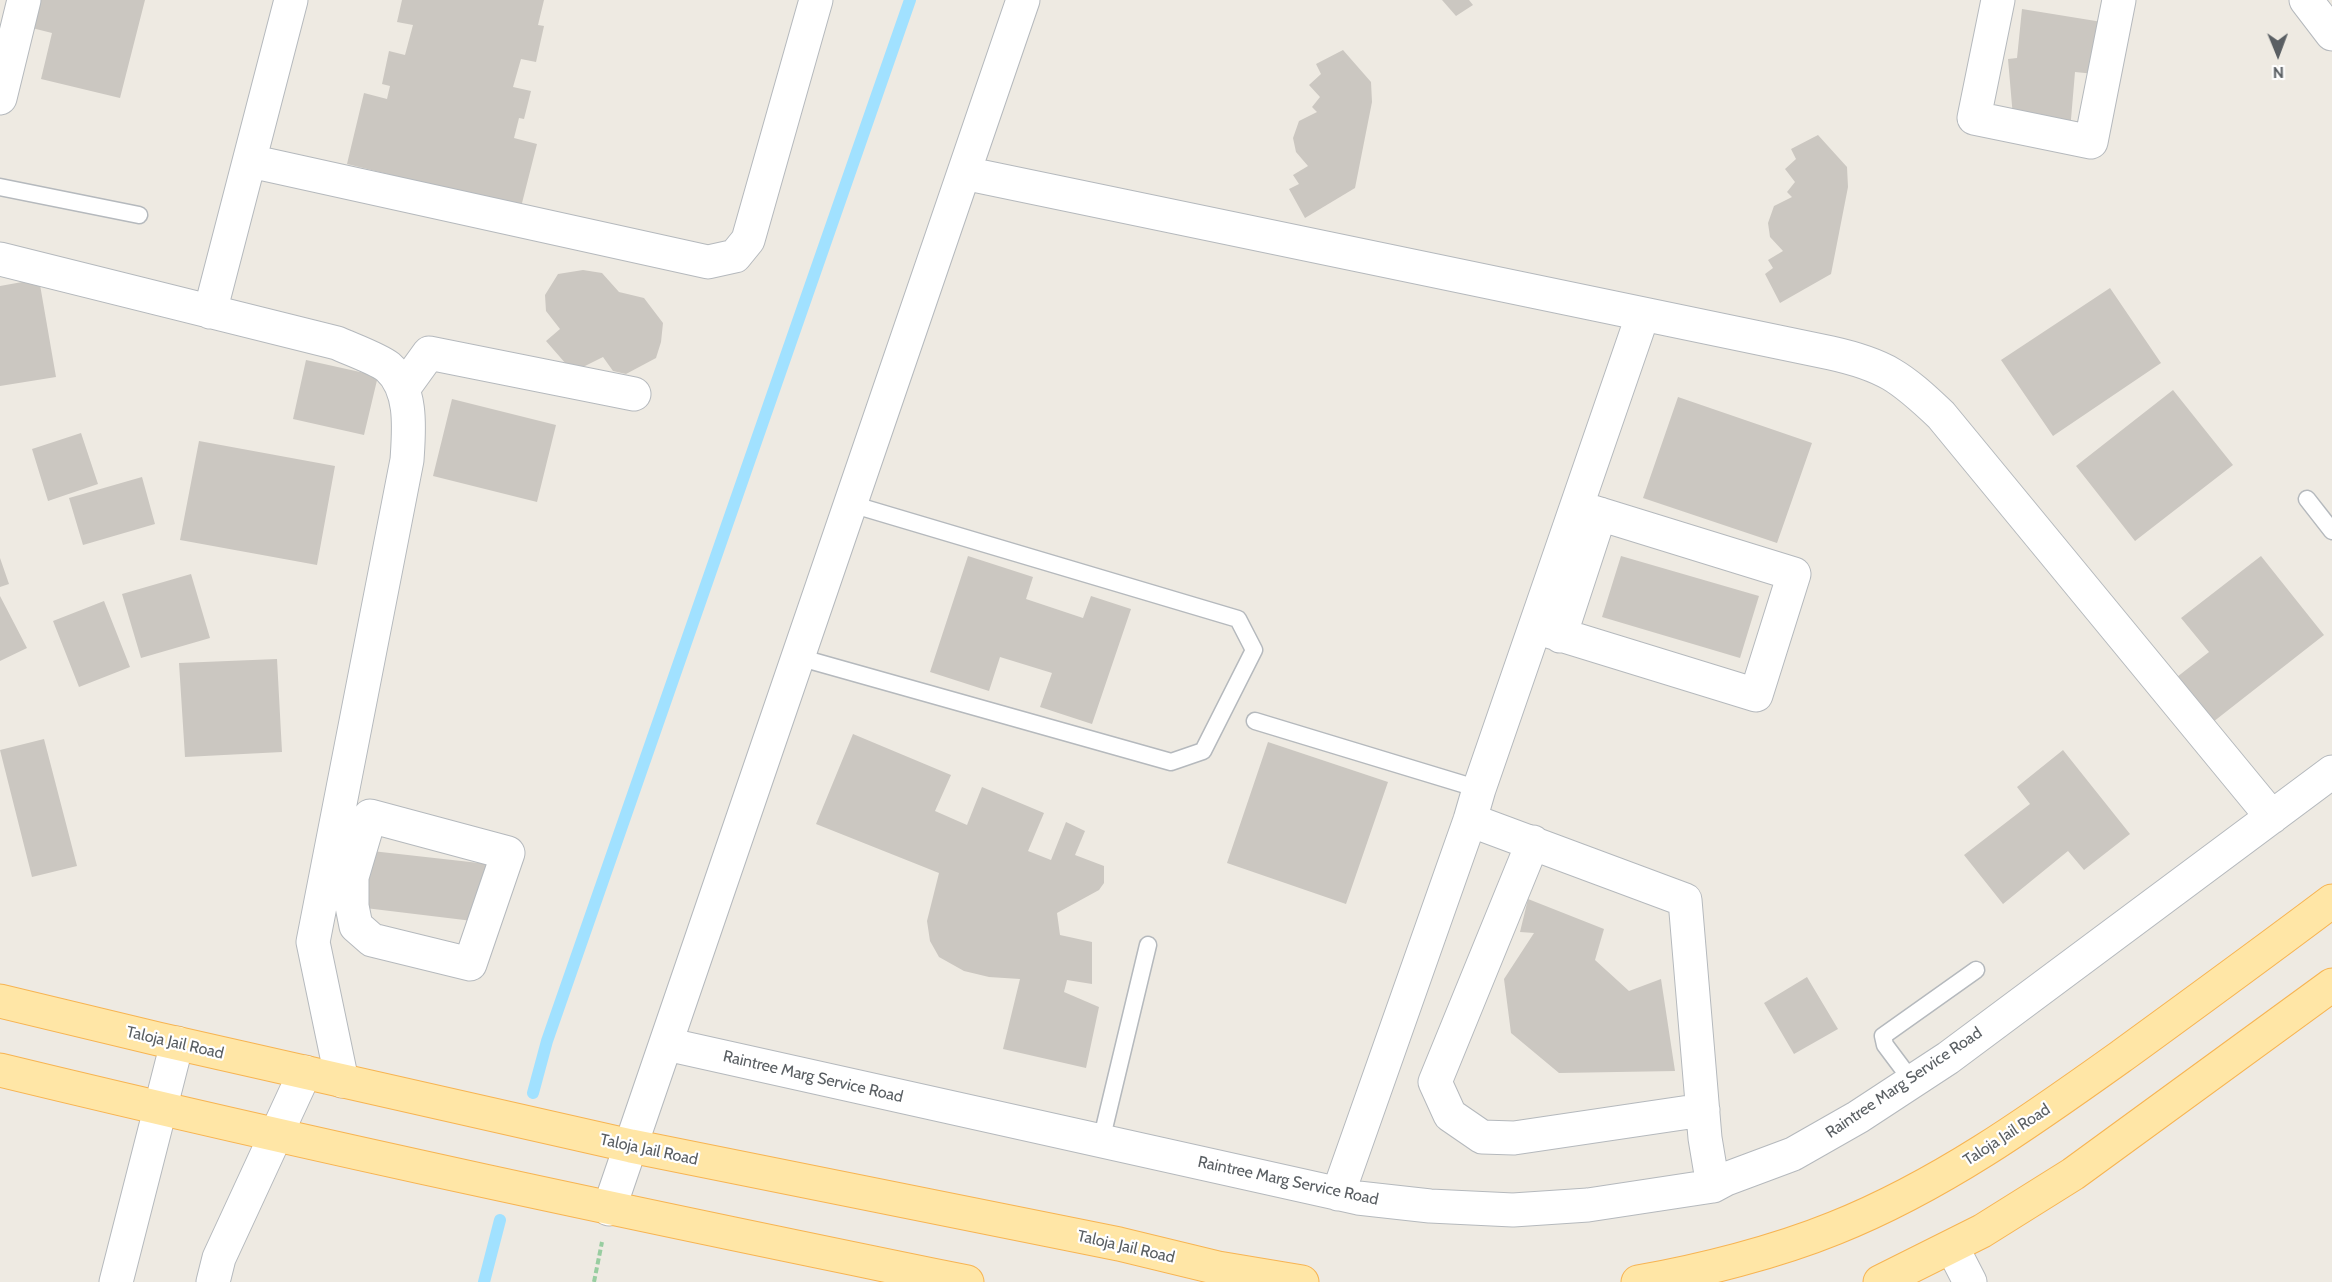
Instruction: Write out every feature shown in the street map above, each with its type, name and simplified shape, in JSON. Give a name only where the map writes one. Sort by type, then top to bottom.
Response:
[{"type":"main road","name":"Taloja Jail Road","points":[[1638,1282],[1728,1261],[1835,1228],[1894,1202],[1948,1173],[2036,1118],[2332,901]]},
{"type":"main road","points":[[1880,1282],[1982,1231],[2073,1174],[2332,985]]},
{"type":"main road","name":"Taloja Jail Road","points":[[0,1001],[631,1146],[1119,1244],[1218,1268],[1302,1282]]},
{"type":"main road","points":[[0,1070],[160,1109],[609,1209],[967,1282]]},
{"type":"street","points":[[0,98],[24,0]]},
{"type":"street","points":[[210,312],[291,0]]},
{"type":"street","points":[[250,161],[708,262],[735,256],[748,240],[816,0]]},
{"type":"street","points":[[609,1209],[1023,0]]},
{"type":"street","points":[[1998,0],[1974,117],[2091,142],[2119,0]]},
{"type":"street","points":[[2306,0],[2332,34]]},
{"type":"street","points":[[964,173],[1859,359],[1885,369],[1910,385],[1941,415],[2272,817]]},
{"type":"street","points":[[0,259],[337,343],[388,367],[403,389],[410,425],[407,460],[351,830],[352,906],[356,926],[372,940],[470,964],[508,853],[370,816],[351,830],[313,942],[342,1081]]},
{"type":"street","points":[[1338,1194],[1479,789],[1548,631],[1588,510],[1643,314]]},
{"type":"street","points":[[403,389],[429,353],[634,393]]},
{"type":"street","points":[[1548,631],[1756,696],[1794,574],[1588,510]]},
{"type":"street","name":"Raintree Marg Service Road","points":[[666,1044],[1358,1198],[1430,1206],[1513,1210],[1588,1205],[1713,1186],[1793,1154],[1858,1118],[1947,1058],[2332,772]]},
{"type":"street","points":[[1470,820],[1686,900],[1703,1110],[1713,1186]]},
{"type":"street","points":[[1533,842],[1435,1082],[1450,1114],[1482,1137],[1514,1138],[1703,1110]]},
{"type":"street","points":[[116,1282],[177,1043]]},
{"type":"street","points":[[213,1282],[219,1258],[305,1072]]},
{"type":"street","points":[[1952,1247],[1970,1282]]},
{"type":"lane","points":[[0,187],[140,215]]},
{"type":"lane","points":[[2307,499],[2332,531]]},
{"type":"lane","points":[[798,657],[1171,762],[1203,751],[1254,650],[1238,619],[851,504]]},
{"type":"lane","points":[[1255,721],[1479,789]]},
{"type":"lane","points":[[1101,1141],[1148,945]]},
{"type":"lane","points":[[1912,1081],[1885,1045],[1883,1036],[1976,970]]},
{"type":"building","points":[[31,0],[145,0],[120,98],[41,79],[52,33],[24,26]]},
{"type":"building","points":[[402,0],[544,0],[538,25],[544,26],[536,62],[521,59],[513,87],[531,91],[524,119],[519,118],[514,138],[537,144],[521,207],[347,164],[364,93],[387,99],[390,86],[382,84],[389,51],[405,55],[413,25],[397,22]]},
{"type":"building","points":[[1442,0],[1469,0],[1473,5],[1456,16]]},
{"type":"building","points":[[2022,9],[2102,22],[2095,74],[2075,72],[2070,131],[2013,117],[2008,59],[2017,58]]},
{"type":"building","points":[[1343,50],[1371,82],[1372,102],[1355,188],[1305,218],[1289,189],[1299,184],[1293,175],[1308,166],[1296,152],[1293,138],[1299,121],[1317,112],[1312,107],[1320,97],[1309,85],[1321,74],[1316,64]]},
{"type":"building","points":[[1818,135],[1847,167],[1848,187],[1831,274],[1780,303],[1765,274],[1773,268],[1768,260],[1783,251],[1770,237],[1768,223],[1774,206],[1792,197],[1787,192],[1795,182],[1785,169],[1796,159],[1791,149]]},
{"type":"building","points":[[583,270],[602,273],[619,292],[644,298],[663,323],[656,358],[626,374],[613,371],[603,357],[573,372],[546,341],[560,329],[546,311],[545,295],[558,274]]},
{"type":"building","points":[[39,279],[56,377],[0,386],[0,286]]},
{"type":"building","points":[[2110,288],[2161,363],[2053,436],[2001,360]]},
{"type":"building","points":[[306,360],[378,376],[364,435],[293,419]]},
{"type":"building","points":[[2173,390],[2233,465],[2135,541],[2076,466]]},
{"type":"building","points":[[1678,397],[1812,443],[1777,543],[1643,498]]},
{"type":"building","points":[[452,399],[556,425],[537,502],[433,476]]},
{"type":"building","points":[[81,433],[98,484],[48,501],[32,449]]},
{"type":"building","points":[[199,441],[335,466],[317,565],[180,540]]},
{"type":"building","points":[[142,477],[155,524],[83,545],[69,498]]},
{"type":"building","points":[[968,556],[1033,577],[1026,599],[1083,618],[1091,596],[1131,609],[1092,724],[1040,707],[1052,673],[1000,657],[989,691],[930,672]]},
{"type":"building","points":[[1621,556],[1759,596],[1740,658],[1602,617]]},
{"type":"building","points":[[2261,556],[2324,635],[2213,722],[2177,677],[2209,652],[2181,618]]},
{"type":"building","points":[[0,558],[9,584],[0,587]]},
{"type":"building","points":[[191,574],[210,638],[141,658],[122,594]]},
{"type":"building","points":[[0,596],[27,648],[0,661]]},
{"type":"building","points":[[104,601],[130,667],[79,687],[53,621]]},
{"type":"building","points":[[277,659],[282,752],[185,757],[179,663]]},
{"type":"building","points":[[853,734],[951,775],[935,811],[967,825],[982,787],[1044,813],[1028,851],[1051,860],[1066,822],[1085,831],[1075,855],[1104,866],[1104,883],[1099,890],[1057,913],[1060,935],[1092,942],[1092,984],[1067,980],[1064,992],[1099,1007],[1086,1068],[1003,1049],[1020,979],[989,977],[964,971],[939,957],[930,941],[927,921],[939,873],[816,824]]},
{"type":"building","points":[[44,739],[77,866],[32,877],[0,750]]},
{"type":"building","points":[[1268,742],[1388,782],[1346,904],[1227,863]]},
{"type":"building","points":[[2063,750],[2130,834],[2084,870],[2068,851],[2003,904],[1964,855],[2030,804],[2017,787]]},
{"type":"building","points":[[363,850],[488,864],[481,922],[357,907]]},
{"type":"building","points":[[1528,899],[1604,929],[1595,960],[1629,991],[1661,979],[1675,1071],[1559,1073],[1511,1033],[1504,979],[1534,933],[1520,932]]},
{"type":"building","points":[[1807,977],[1838,1029],[1794,1054],[1764,1003]]},
{"type":"waterway","points":[[533,1093],[547,1041],[910,0]]},
{"type":"waterway","points":[[484,1282],[500,1220]]}]
